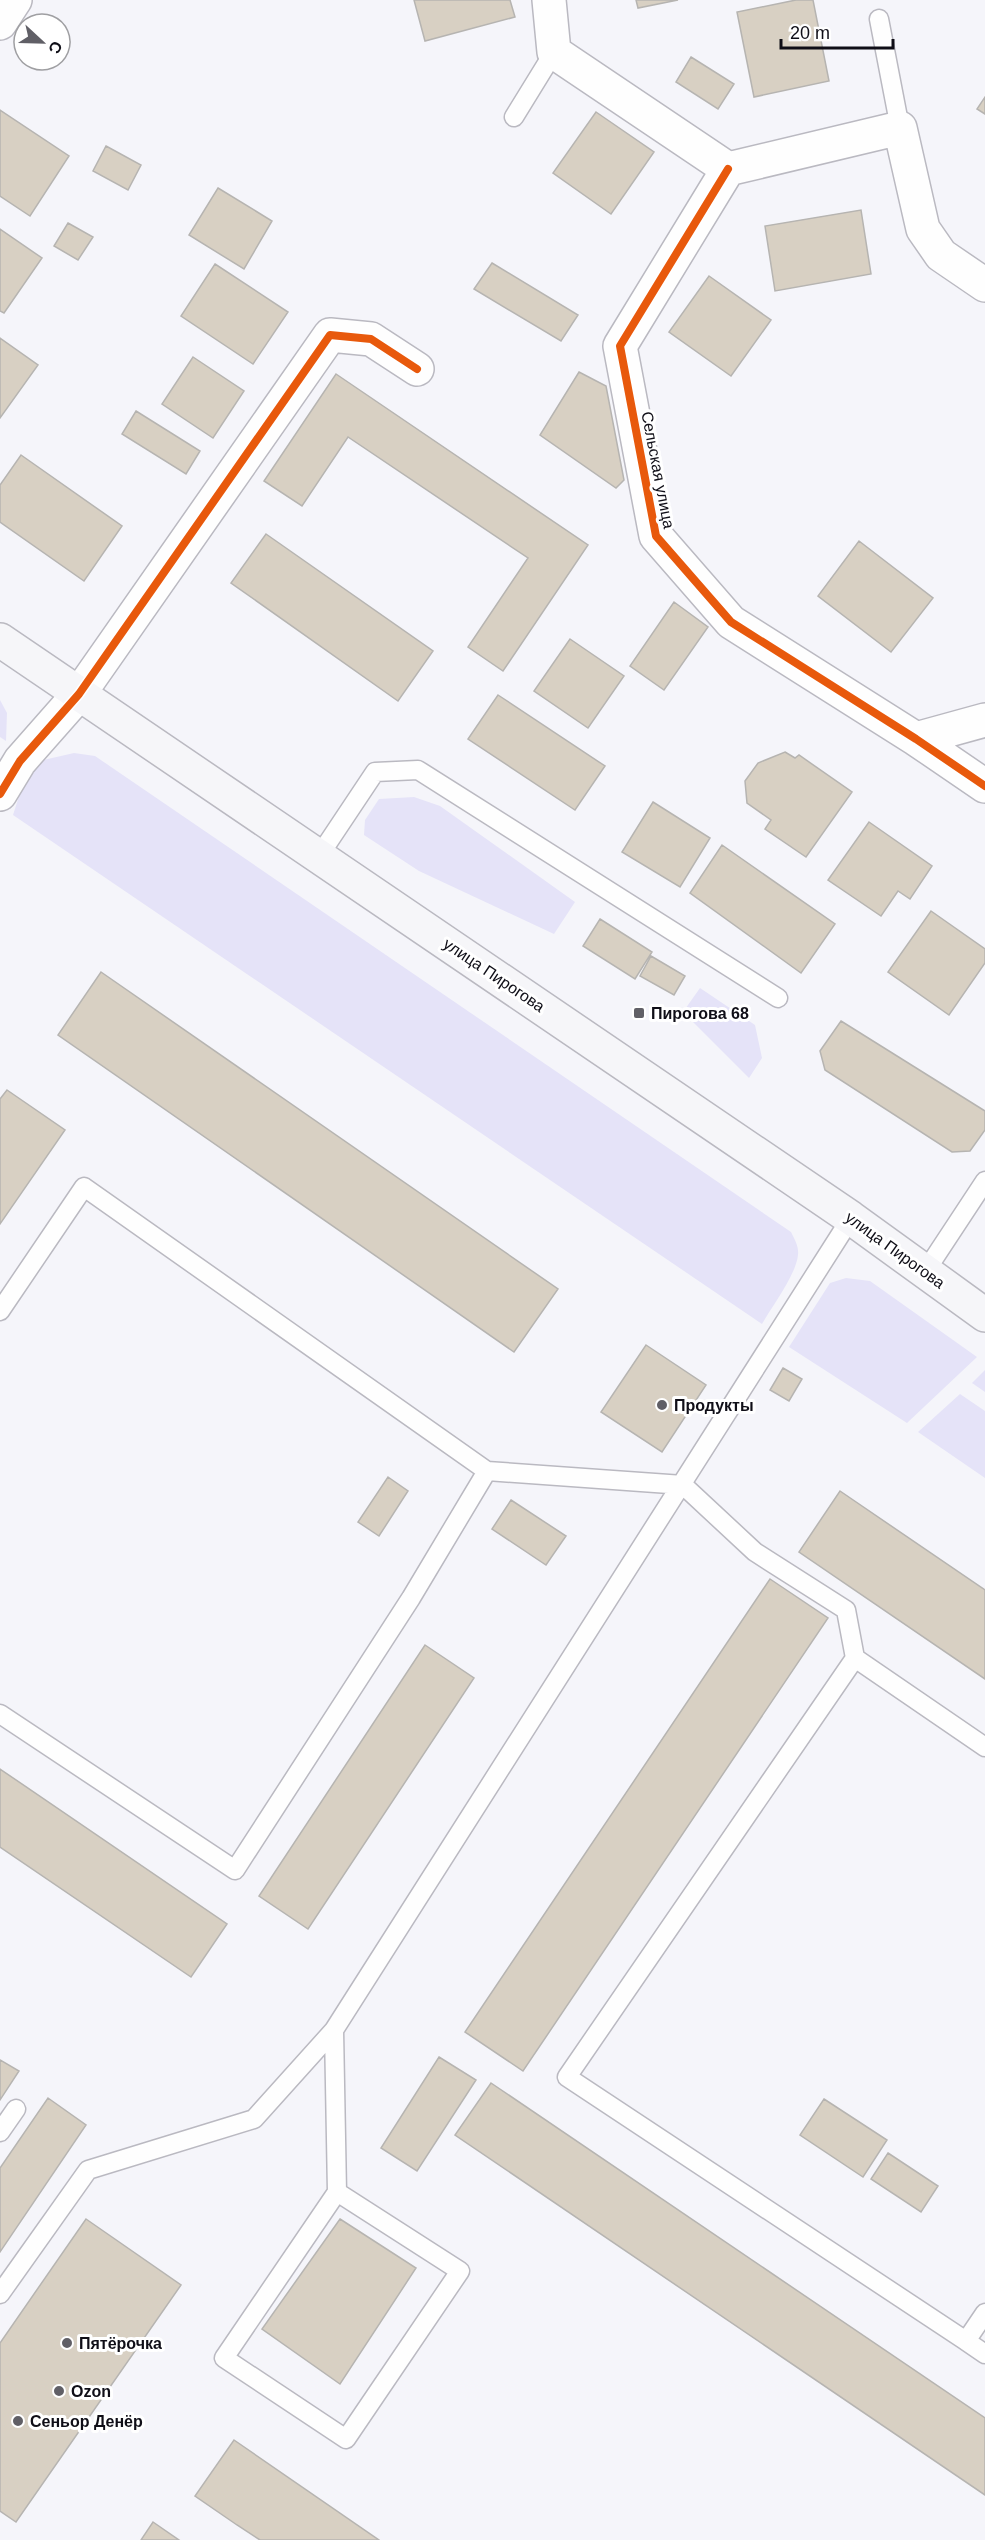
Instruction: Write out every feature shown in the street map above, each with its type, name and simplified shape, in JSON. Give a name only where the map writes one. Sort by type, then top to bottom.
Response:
[{"type":"main road","name":"улица Пирогова","points":[[0,640],[851,1218],[985,1315]]},
{"type":"street","points":[[0,23],[15,0]]},
{"type":"street","points":[[549,0],[554,52],[728,169],[900,128],[923,229],[941,255],[985,285]]},
{"type":"street","name":"Сельская улица","points":[[728,169],[620,346],[656,536],[731,622],[916,739],[985,786]]},
{"type":"street","points":[[0,794],[20,761],[79,694],[330,335],[371,339],[417,369]]},
{"type":"street","points":[[916,739],[985,720]]},
{"type":"lane","points":[[879,19],[900,128]]},
{"type":"lane","points":[[514,117],[554,52]]},
{"type":"lane","points":[[320,856],[375,772],[418,770],[778,998]]},
{"type":"lane","points":[[926,1272],[985,1181]]},
{"type":"lane","points":[[0,1311],[84,1187],[487,1471],[682,1485],[755,1552],[846,1610],[855,1658],[985,1747]]},
{"type":"lane","points":[[0,2294],[88,2170],[254,2119],[334,2030],[851,1218]]},
{"type":"lane","points":[[0,1714],[235,1870],[411,1598],[487,1471]]},
{"type":"lane","points":[[855,1658],[567,2078],[985,2354]]},
{"type":"lane","points":[[334,2030],[337,2192],[224,2358],[346,2439],[460,2271],[337,2192]]},
{"type":"lane","points":[[0,2132],[16,2109]]},
{"type":"lane","points":[[966,2341],[985,2313]]},
{"type":"shaded area","points":[[0,700],[7,713],[6,741],[0,737]]},
{"type":"shaded area","points":[[74,753],[95,756],[791,1232],[798,1249],[796,1263],[762,1324],[13,815],[21,790],[39,761]]},
{"type":"shaded area","points":[[414,797],[440,806],[575,902],[554,934],[419,871],[364,835],[365,820],[379,799]]},
{"type":"shaded area","points":[[700,988],[755,1025],[762,1058],[749,1078],[683,1012]]},
{"type":"shaded area","points":[[846,1278],[870,1281],[977,1357],[907,1423],[789,1347],[830,1283]]},
{"type":"shaded area","points":[[985,1370],[985,1392],[972,1383]]},
{"type":"shaded area","points":[[960,1394],[985,1411],[985,1478],[918,1432]]},
{"type":"building","points":[[414,0],[510,0],[515,17],[425,41]]},
{"type":"building","points":[[636,0],[678,0],[638,8]]},
{"type":"building","points":[[796,0],[813,0],[829,81],[754,97],[737,12]]},
{"type":"building","points":[[691,57],[734,84],[718,109],[676,82]]},
{"type":"building","points":[[985,97],[985,114],[977,109]]},
{"type":"building","points":[[0,110],[69,156],[30,216],[0,196]]},
{"type":"building","points":[[596,112],[654,152],[611,214],[553,173]]},
{"type":"building","points":[[106,146],[141,165],[128,190],[93,171]]},
{"type":"building","points":[[218,188],[272,221],[244,269],[189,235]]},
{"type":"building","points":[[861,210],[871,274],[775,291],[765,226]]},
{"type":"building","points":[[68,223],[93,237],[78,260],[54,246]]},
{"type":"building","points":[[0,229],[42,258],[4,313],[0,311]]},
{"type":"building","points":[[492,263],[578,315],[561,341],[474,289]]},
{"type":"building","points":[[215,264],[288,312],[253,364],[181,316]]},
{"type":"building","points":[[709,276],[771,320],[731,376],[669,332]]},
{"type":"building","points":[[0,338],[38,365],[0,418]]},
{"type":"building","points":[[193,357],[244,391],[213,438],[162,404]]},
{"type":"building","points":[[579,372],[606,386],[624,480],[616,488],[540,435]]},
{"type":"building","points":[[336,374],[588,545],[503,671],[468,647],[528,558],[348,437],[302,506],[264,481]]},
{"type":"building","points":[[136,411],[200,451],[186,474],[122,434]]},
{"type":"building","points":[[21,455],[122,526],[84,581],[0,522],[0,485]]},
{"type":"building","points":[[266,534],[433,651],[398,701],[231,583]]},
{"type":"building","points":[[859,541],[933,598],[891,652],[818,596]]},
{"type":"building","points":[[674,602],[708,627],[664,690],[630,666]]},
{"type":"building","points":[[570,639],[624,676],[588,728],[534,691]]},
{"type":"building","points":[[498,695],[605,766],[575,810],[468,739]]},
{"type":"building","points":[[785,752],[795,758],[799,755],[852,792],[806,857],[765,829],[771,820],[747,803],[745,781],[758,763]]},
{"type":"building","points":[[653,802],[710,838],[680,887],[622,852]]},
{"type":"building","points":[[869,822],[932,866],[910,899],[898,891],[881,916],[828,880]]},
{"type":"building","points":[[722,845],[835,924],[801,973],[690,893]]},
{"type":"building","points":[[931,911],[985,949],[985,963],[949,1015],[888,972]]},
{"type":"building","points":[[600,919],[652,952],[635,979],[583,946]]},
{"type":"building","points":[[651,956],[685,976],[674,995],[640,976]]},
{"type":"building","points":[[101,972],[558,1289],[514,1352],[58,1035]]},
{"type":"building","points":[[841,1021],[985,1111],[985,1130],[970,1151],[952,1152],[825,1070],[820,1051]]},
{"type":"building","points":[[7,1090],[65,1130],[0,1224],[0,1099]]},
{"type":"building","points":[[646,1345],[706,1385],[662,1452],[601,1412]]},
{"type":"building","points":[[783,1368],[802,1379],[789,1401],[770,1390]]},
{"type":"building","points":[[388,1477],[408,1491],[379,1536],[358,1522]]},
{"type":"building","points":[[840,1491],[985,1590],[985,1679],[799,1552]]},
{"type":"building","points":[[511,1500],[566,1536],[546,1565],[492,1529]]},
{"type":"building","points":[[770,1579],[828,1618],[523,2071],[465,2032]]},
{"type":"building","points":[[425,1645],[474,1678],[308,1929],[259,1896]]},
{"type":"building","points":[[0,1769],[227,1924],[191,1977],[0,1847]]},
{"type":"building","points":[[439,2057],[476,2080],[417,2171],[381,2148]]},
{"type":"building","points":[[0,2060],[19,2071],[0,2100]]},
{"type":"building","points":[[491,2083],[985,2418],[985,2495],[455,2135]]},
{"type":"building","points":[[48,2098],[86,2125],[0,2252],[0,2168]]},
{"type":"building","points":[[824,2099],[887,2140],[863,2177],[800,2135]]},
{"type":"building","points":[[888,2153],[938,2186],[921,2212],[871,2179]]},
{"type":"building","points":[[86,2219],[181,2285],[16,2522],[0,2511],[0,2343]]},
{"type":"building","points":[[340,2219],[416,2268],[340,2384],[262,2329]]},
{"type":"building","points":[[234,2440],[379,2540],[260,2540],[237,2525],[195,2496]]},
{"type":"building","points":[[153,2522],[179,2540],[141,2540]]},
{"type":"cycle path","points":[[728,169],[620,346],[656,536],[731,622],[916,739],[985,786]]},
{"type":"cycle path","points":[[0,794],[20,761],[79,694],[330,335],[371,339],[417,369]]},
{"type":"place","name":"Пирогова 68","points":[[639,1013]]},
{"type":"place","name":"Продукты","points":[[662,1405]]},
{"type":"place","name":"Пятёрочка","points":[[67,2343]]},
{"type":"place","name":"Ozon","points":[[59,2391]]},
{"type":"place","name":"Сеньор Денёр","points":[[18,2421]]}]
